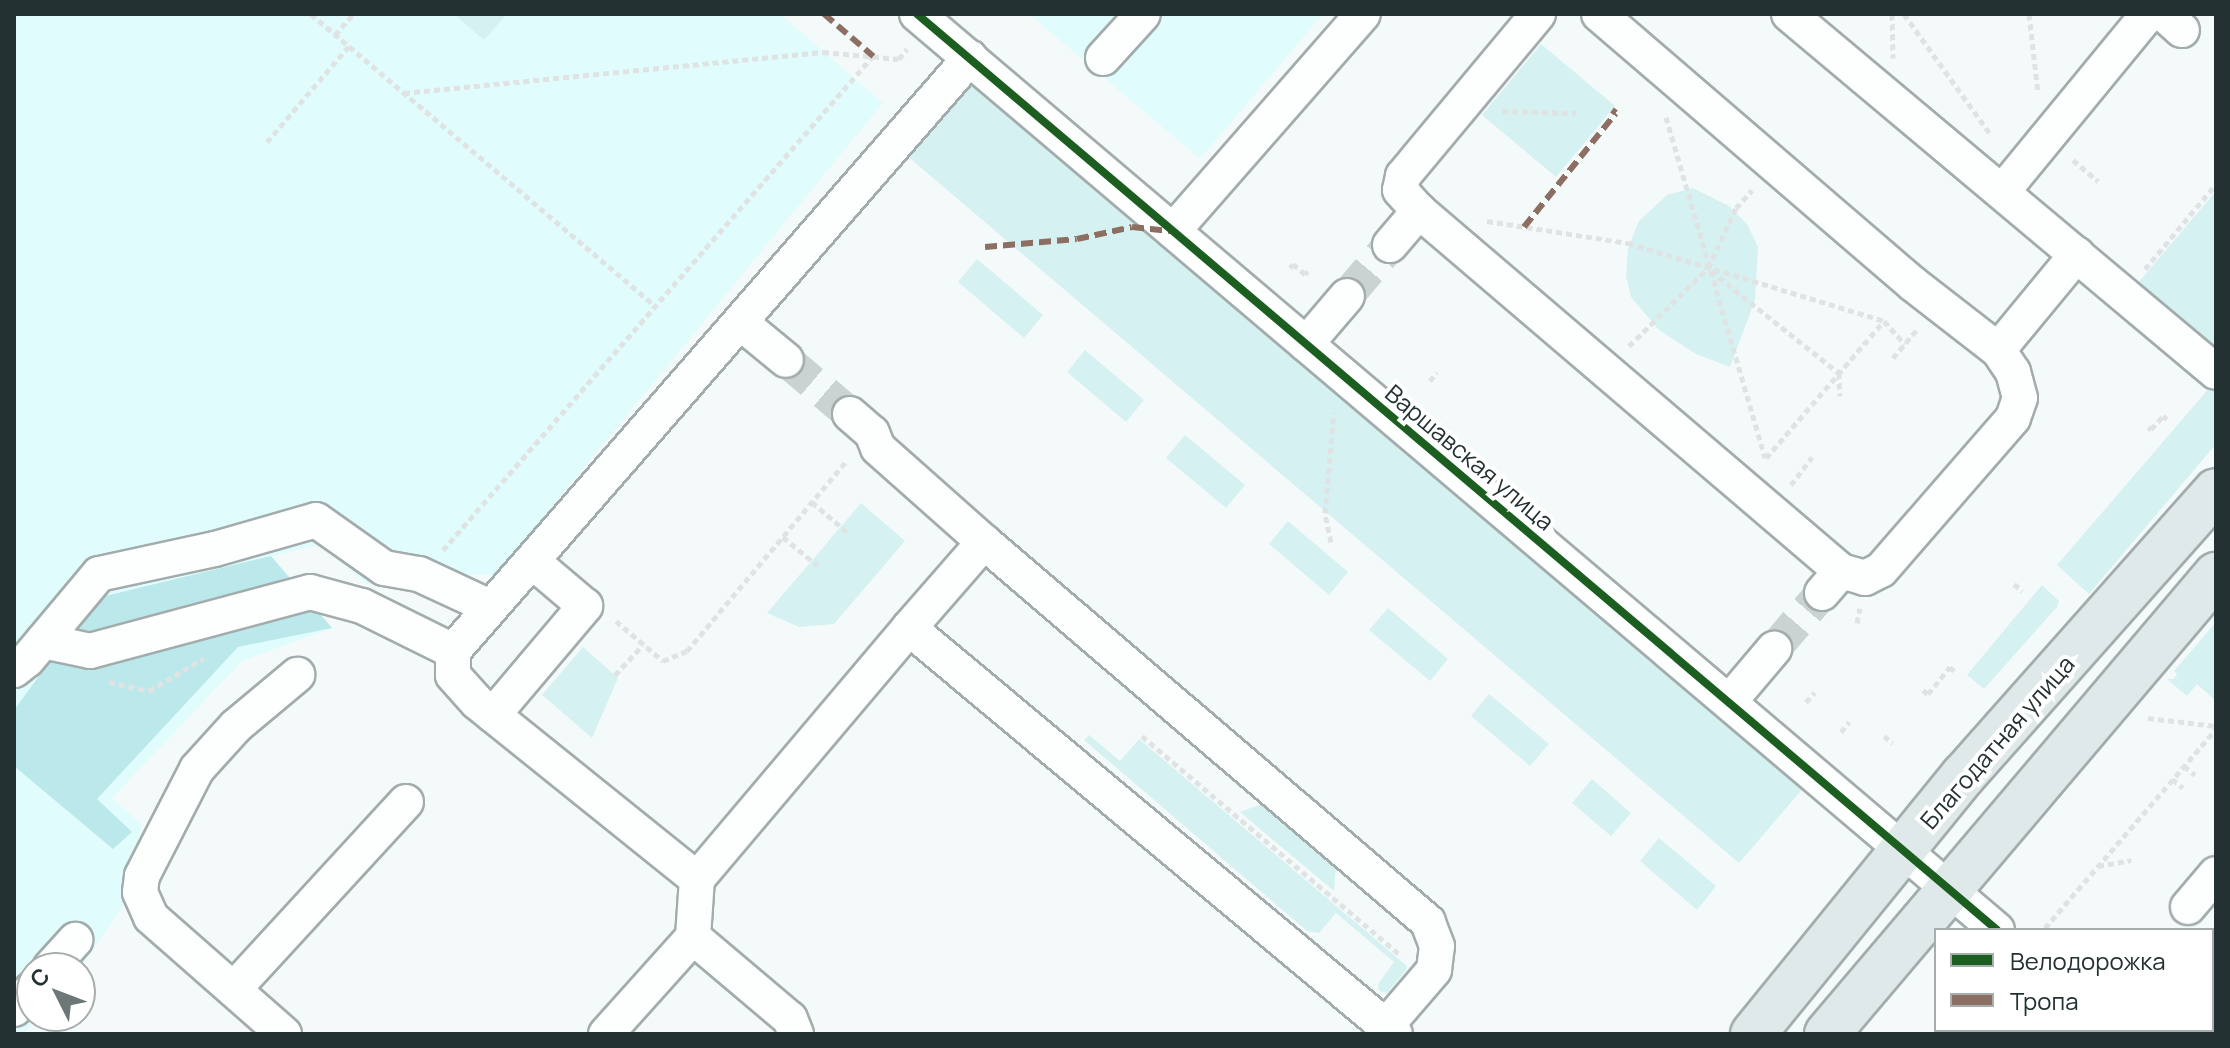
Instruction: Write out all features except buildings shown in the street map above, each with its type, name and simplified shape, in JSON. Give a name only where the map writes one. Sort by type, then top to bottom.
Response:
[{"type":"main road","name":"Благодатная улица","points":[[1753,1034],[1963,776],[2216,491]]},
{"type":"main road","points":[[1827,1034],[2216,575]]},
{"type":"street","name":"Варшавская улица","points":[[917,14],[1995,928]]},
{"type":"street","points":[[1103,58],[1143,14]]},
{"type":"street","points":[[1173,231],[1363,14]]},
{"type":"street","points":[[1538,14],[1403,176],[1400,190],[1419,211],[1605,369],[1831,582],[1865,578],[1881,570],[2013,418],[2020,398],[2013,372],[1998,350],[1925,294],[1651,59],[1621,21]]},
{"type":"street","points":[[1789,14],[2216,372]]},
{"type":"street","points":[[2002,192],[2148,14]]},
{"type":"street","points":[[697,879],[493,715],[453,675],[453,651],[970,58]]},
{"type":"street","points":[[1390,245],[1419,211]]},
{"type":"street","points":[[1998,350],[2077,254]]},
{"type":"street","points":[[1306,344],[1347,296]]},
{"type":"street","points":[[741,323],[786,360]]},
{"type":"street","points":[[850,414],[872,433],[878,448],[984,542],[1428,922],[1437,946],[1434,970],[1390,1030],[909,628]]},
{"type":"street","points":[[14,670],[43,641],[99,574],[215,549],[316,520],[384,568],[422,575],[490,607]]},
{"type":"street","points":[[606,1034],[693,937],[697,879],[984,542]]},
{"type":"street","points":[[493,715],[585,606],[533,562]]},
{"type":"street","points":[[43,641],[90,651],[310,592],[362,606],[453,651]]},
{"type":"street","points":[[1729,702],[1774,649]]},
{"type":"street","points":[[284,1034],[151,917],[140,892],[142,876],[197,769],[236,726],[297,675]]},
{"type":"street","points":[[234,989],[406,802]]},
{"type":"street","points":[[2188,907],[2216,874]]},
{"type":"street","points":[[693,937],[790,1019],[796,1034]]},
{"type":"street","points":[[64,952],[75,940]]},
{"type":"path","points":[[311,14],[656,307]]},
{"type":"path","points":[[335,35],[353,14]]},
{"type":"path","points":[[1904,14],[1996,141]]},
{"type":"path","points":[[2029,14],[2050,132],[2098,181]]},
{"type":"path","points":[[267,142],[349,46]]},
{"type":"path","points":[[404,93],[823,52],[899,59],[908,48]]},
{"type":"path","points":[[422,575],[873,56]]},
{"type":"path","points":[[1651,59],[1708,268],[1765,458],[1774,467]]},
{"type":"path","points":[[1472,91],[1496,111],[1576,113]]},
{"type":"path","points":[[1605,369],[1708,268],[1736,208],[1774,165]]},
{"type":"path","points":[[2124,294],[2216,184]]},
{"type":"path","points":[[1479,220],[1628,243],[1762,281],[1884,321],[1905,344]]},
{"type":"path","points":[[1290,268],[1293,264],[1305,274],[1308,271]]},
{"type":"path","points":[[1708,268],[1839,373],[1840,396]]},
{"type":"path","points":[[1765,458],[1884,321]]},
{"type":"path","points":[[1331,542],[1325,513],[1330,490],[1337,370]]},
{"type":"path","points":[[1430,381],[1437,372]]},
{"type":"path","points":[[2148,427],[2151,429],[2163,416],[2167,419]]},
{"type":"path","points":[[610,615],[663,661],[687,651],[856,448],[878,448]]},
{"type":"path","points":[[1782,476],[1791,485]]},
{"type":"path","points":[[812,502],[847,532]]},
{"type":"path","points":[[783,537],[818,566]]},
{"type":"path","points":[[2014,584],[2022,591]]},
{"type":"path","points":[[615,675],[643,645]]},
{"type":"path","points":[[1923,690],[1928,694],[1934,682],[1950,667],[1954,671]]},
{"type":"path","points":[[1806,702],[1815,692]]},
{"type":"path","points":[[2143,717],[2216,728]]},
{"type":"path","points":[[1841,732],[1849,722]]},
{"type":"path","points":[[2045,928],[2216,728]]},
{"type":"path","points":[[1142,736],[1408,962]]},
{"type":"path","points":[[1884,736],[1893,743]]},
{"type":"path","points":[[2184,766],[2195,775]]},
{"type":"path","points":[[2172,779],[2183,788]]},
{"type":"path","points":[[2098,866],[2131,860]]},
{"type":"shaded area","points":[[14,14],[780,14],[883,103],[496,575],[454,575],[408,590],[367,584],[320,545],[272,556],[332,628],[242,661],[112,798],[142,825],[123,907],[91,952],[16,952],[16,1032],[25,1032],[14,1034]]},
{"type":"shaded area","points":[[454,14],[507,14],[484,40]]},
{"type":"shaded area","points":[[1029,14],[1323,14],[1200,159]]},
{"type":"shaded area","points":[[1541,44],[1615,106],[1556,177],[1482,115]]},
{"type":"shaded area","points":[[973,77],[1805,786],[1739,863],[906,155]]},
{"type":"shaded area","points":[[1693,188],[1729,206],[1747,224],[1758,247],[1755,300],[1730,367],[1696,354],[1659,330],[1631,297],[1626,276],[1628,248],[1639,221],[1667,195]]},
{"type":"shaded area","points":[[2216,191],[2216,343],[2212,348],[2138,283]]},
{"type":"shaded area","points":[[977,259],[1043,315],[1024,338],[958,282]]},
{"type":"shaded area","points":[[1085,350],[1144,400],[1126,422],[1067,372]]},
{"type":"shaded area","points":[[2211,386],[2216,388],[2216,444],[2089,594],[2057,565]]},
{"type":"shaded area","points":[[1185,435],[1245,485],[1226,508],[1166,458]]},
{"type":"shaded area","points":[[861,503],[905,541],[834,624],[799,627],[767,613]]},
{"type":"shaded area","points":[[1288,521],[1348,572],[1329,595],[1269,544]]},
{"type":"shaded area","points":[[271,556],[332,628],[238,647],[97,799],[132,832],[113,849],[14,766],[14,710],[97,598]]},
{"type":"shaded area","points":[[2042,585],[2059,601],[2057,607],[1984,689],[1967,675]]},
{"type":"shaded area","points":[[1388,608],[1448,659],[1430,681],[1369,630]]},
{"type":"shaded area","points":[[2216,622],[2216,701],[2197,684],[2187,696],[2167,679],[2174,679],[2177,674],[2174,671]]},
{"type":"shaded area","points":[[583,647],[618,678],[592,738],[542,695]]},
{"type":"shaded area","points":[[1489,694],[1549,744],[1530,766],[1471,716]]},
{"type":"shaded area","points":[[1089,735],[1120,761],[1139,739],[1407,966],[1406,970],[1387,993],[1379,991],[1378,984],[1394,962],[1336,913],[1319,933],[1307,931],[1084,740]]},
{"type":"shaded area","points":[[1592,779],[1631,813],[1611,836],[1572,803]]},
{"type":"shaded area","points":[[1262,804],[1336,866],[1334,891],[1240,812]]},
{"type":"shaded area","points":[[1659,838],[1716,886],[1697,910],[1640,861]]},
{"type":"tunnel","points":[[1347,296],[1390,245]]},
{"type":"tunnel","points":[[786,360],[850,414]]},
{"type":"tunnel","points":[[1774,649],[1822,593]]},
{"type":"marked path","points":[[824,14],[873,56]]},
{"type":"marked path","points":[[1524,227],[1616,113],[1612,110]]},
{"type":"marked path","points":[[985,247],[1077,239],[1132,227],[1171,231]]},
{"type":"cycle path","points":[[917,14],[1995,928]]}]
